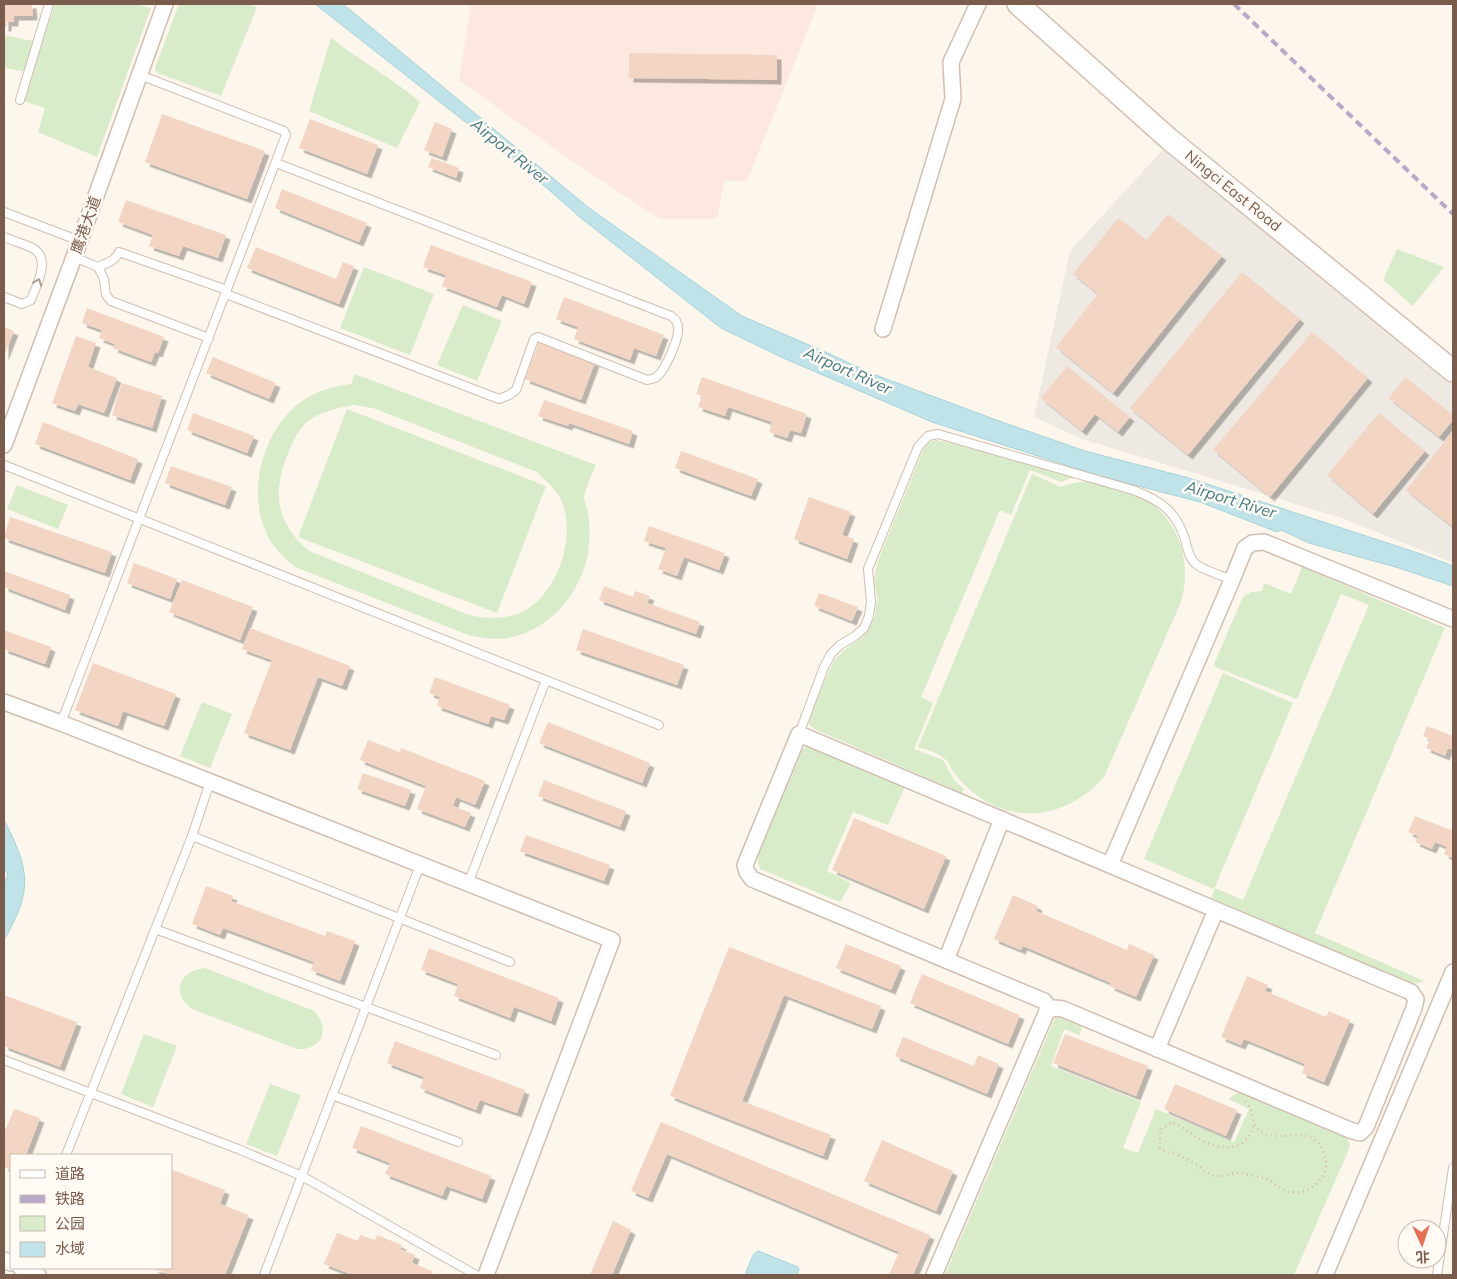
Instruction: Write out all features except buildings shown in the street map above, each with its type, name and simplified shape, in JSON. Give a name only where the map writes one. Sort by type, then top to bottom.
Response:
[{"type":"main road","name":"Ningci East Road","points":[[1018,4],[1169,139],[1453,371]]},
{"type":"street","points":[[883,329],[952,99],[951,62],[978,4]]},
{"type":"street","name":"鹰港大道","points":[[4,446],[140,75],[161,5]]},
{"type":"street","points":[[1110,865],[1244,548],[1252,542],[1264,542],[1453,619]]},
{"type":"street","points":[[4,702],[612,940],[486,1275]]},
{"type":"street","points":[[934,1275],[1047,1011],[1047,1005],[1044,1001],[752,879],[745,865],[799,734],[1411,992],[1416,999],[1366,1127],[1360,1132],[1350,1130],[1063,1009],[1055,1008],[1047,1011]]},
{"type":"street","points":[[946,960],[1002,820]]},
{"type":"street","points":[[1157,1049],[1216,910]]},
{"type":"street","points":[[1325,1275],[1453,972]]},
{"type":"street","points":[[24,1269],[38,1275]]},
{"type":"lane","points":[[20,100],[49,4]]},
{"type":"lane","points":[[61,723],[286,136],[284,131],[140,75]]},
{"type":"lane","points":[[98,267],[110,262],[119,252],[227,292],[499,399],[516,390],[534,339],[538,337],[647,380],[655,378],[663,370],[678,336],[679,327],[676,320],[671,316],[276,164]]},
{"type":"lane","points":[[4,212],[80,241]]},
{"type":"lane","points":[[4,237],[35,250],[42,259],[42,270],[31,300],[22,304],[4,297]]},
{"type":"lane","points":[[74,257],[98,267],[104,279],[106,295],[111,301],[209,338]]},
{"type":"lane","points":[[799,734],[824,667],[831,654],[864,628],[872,602],[868,569],[918,447],[922,440],[928,436],[938,434],[1147,495],[1166,508],[1180,525],[1190,556],[1196,564],[1232,580]]},
{"type":"lane","points":[[4,465],[659,725]]},
{"type":"lane","points":[[468,884],[546,680]]},
{"type":"lane","points":[[66,1154],[192,836],[210,782]]},
{"type":"lane","points":[[192,836],[510,962]]},
{"type":"lane","points":[[264,1275],[420,865]]},
{"type":"lane","points":[[155,929],[496,1055]]},
{"type":"lane","points":[[4,1060],[238,1149],[302,1176],[476,1275]]},
{"type":"lane","points":[[332,1095],[458,1142]]},
{"type":"lane","points":[[1437,1275],[1453,1168]]},
{"type":"path","points":[[1242,1101],[1248,1104],[1254,1123],[1265,1134],[1274,1136],[1308,1135],[1318,1142],[1323,1148],[1326,1164],[1324,1174],[1316,1183],[1308,1189],[1289,1192],[1263,1177],[1235,1173],[1217,1176],[1207,1174],[1187,1159],[1160,1148],[1160,1130],[1172,1122],[1185,1128],[1201,1140],[1214,1145],[1226,1146],[1236,1146],[1245,1142],[1251,1134],[1254,1123]]},
{"type":"shaded area","points":[[471,4],[818,4],[747,181],[724,181],[717,219],[660,219],[565,156],[459,80]]},
{"type":"shaded area","points":[[1168,144],[1453,385],[1453,563],[1345,519],[1082,439],[1034,417],[1070,251]]},
{"type":"green space","points":[[55,4],[136,4],[151,8],[97,157],[38,132],[45,108],[23,101]]},
{"type":"green space","points":[[179,4],[249,4],[257,7],[221,96],[157,73],[155,68]]},
{"type":"green space","points":[[4,35],[33,41],[26,72],[4,68]]},
{"type":"green space","points":[[331,38],[420,102],[397,148],[309,111]]},
{"type":"green space","points":[[1397,249],[1444,267],[1413,306],[1383,280]]},
{"type":"green space","points":[[364,267],[434,294],[410,355],[340,328]]},
{"type":"green space","points":[[463,305],[502,321],[477,381],[437,365]]},
{"type":"green space","points":[[355,374],[596,465],[584,497],[590,532],[584,570],[577,585],[556,613],[543,624],[528,632],[511,637],[494,639],[471,636],[295,567],[278,551],[266,532],[260,516],[258,499],[262,463],[267,446],[286,416],[298,404],[323,390],[351,384]],"holes":[[[353,405],[373,408],[537,472],[559,495],[566,518],[567,533],[561,563],[547,590],[526,610],[505,617],[491,618],[469,615],[309,551],[289,529],[280,505],[280,479],[290,447],[301,428],[307,422],[329,411]]]},
{"type":"green space","points":[[347,409],[546,486],[497,613],[298,537]]},
{"type":"green space","points":[[936,440],[1075,477],[1061,482],[1030,470],[1011,515],[1000,510],[921,697],[933,703],[914,749],[943,760],[955,781],[964,789],[962,793],[816,730],[809,724],[810,714],[834,660],[844,650],[863,637],[875,617],[877,598],[874,579],[877,563],[926,443]]},
{"type":"green space","points":[[1032,474],[1061,487],[1078,482],[1098,482],[1134,493],[1146,499],[1158,508],[1175,531],[1184,558],[1185,573],[1181,602],[1104,777],[1090,791],[1074,802],[1040,813],[1022,813],[1004,809],[987,802],[965,785],[943,758],[918,747]]},
{"type":"green space","points":[[17,485],[68,505],[58,529],[7,509]]},
{"type":"green space","points":[[1302,567],[1445,628],[1315,933],[1424,981],[1420,983],[1407,982],[1211,898],[1215,888],[1243,900],[1369,605],[1341,594],[1297,699],[1215,667],[1214,664],[1243,597],[1251,592],[1262,591],[1264,583],[1291,594]]},
{"type":"green space","points":[[1223,673],[1293,703],[1214,889],[1144,859]]},
{"type":"green space","points":[[202,702],[232,714],[210,768],[180,756]]},
{"type":"green space","points":[[808,746],[817,746],[901,783],[904,789],[888,825],[853,812],[827,871],[851,883],[840,902],[760,869],[758,863],[758,855],[803,749]]},
{"type":"green space","points":[[205,968],[312,1010],[322,1023],[322,1036],[313,1046],[306,1049],[297,1049],[192,1009],[181,996],[181,983],[189,973]]},
{"type":"green space","points":[[1062,1015],[1073,1018],[1082,1026],[1080,1035],[1064,1029],[1051,1066],[1141,1102],[1123,1148],[1138,1153],[1156,1109],[1234,1142],[1249,1109],[1229,1099],[1236,1093],[1242,1092],[1252,1093],[1346,1137],[1350,1144],[1349,1149],[1294,1275],[945,1275],[1055,1018]]},
{"type":"green space","points":[[144,1034],[177,1046],[153,1107],[121,1094]]},
{"type":"green space","points":[[270,1084],[301,1095],[277,1156],[246,1144]]},
{"type":"water","name":"Airport River","points":[[315,4],[343,4],[589,208],[742,316],[873,374],[999,421],[1085,451],[1189,478],[1453,566],[1453,586],[1399,568],[1309,543],[1281,530],[1277,532],[1200,502],[1100,476],[932,422],[781,357],[721,328],[581,218],[524,168]]},
{"type":"water","points":[[4,820],[19,853],[25,880],[20,907],[4,940],[4,885],[8,874],[4,869]]},
{"type":"water","points":[[758,1251],[798,1267],[797,1275],[745,1275],[753,1255]]},
{"type":"railway","points":[[1234,4],[1453,214]]}]
